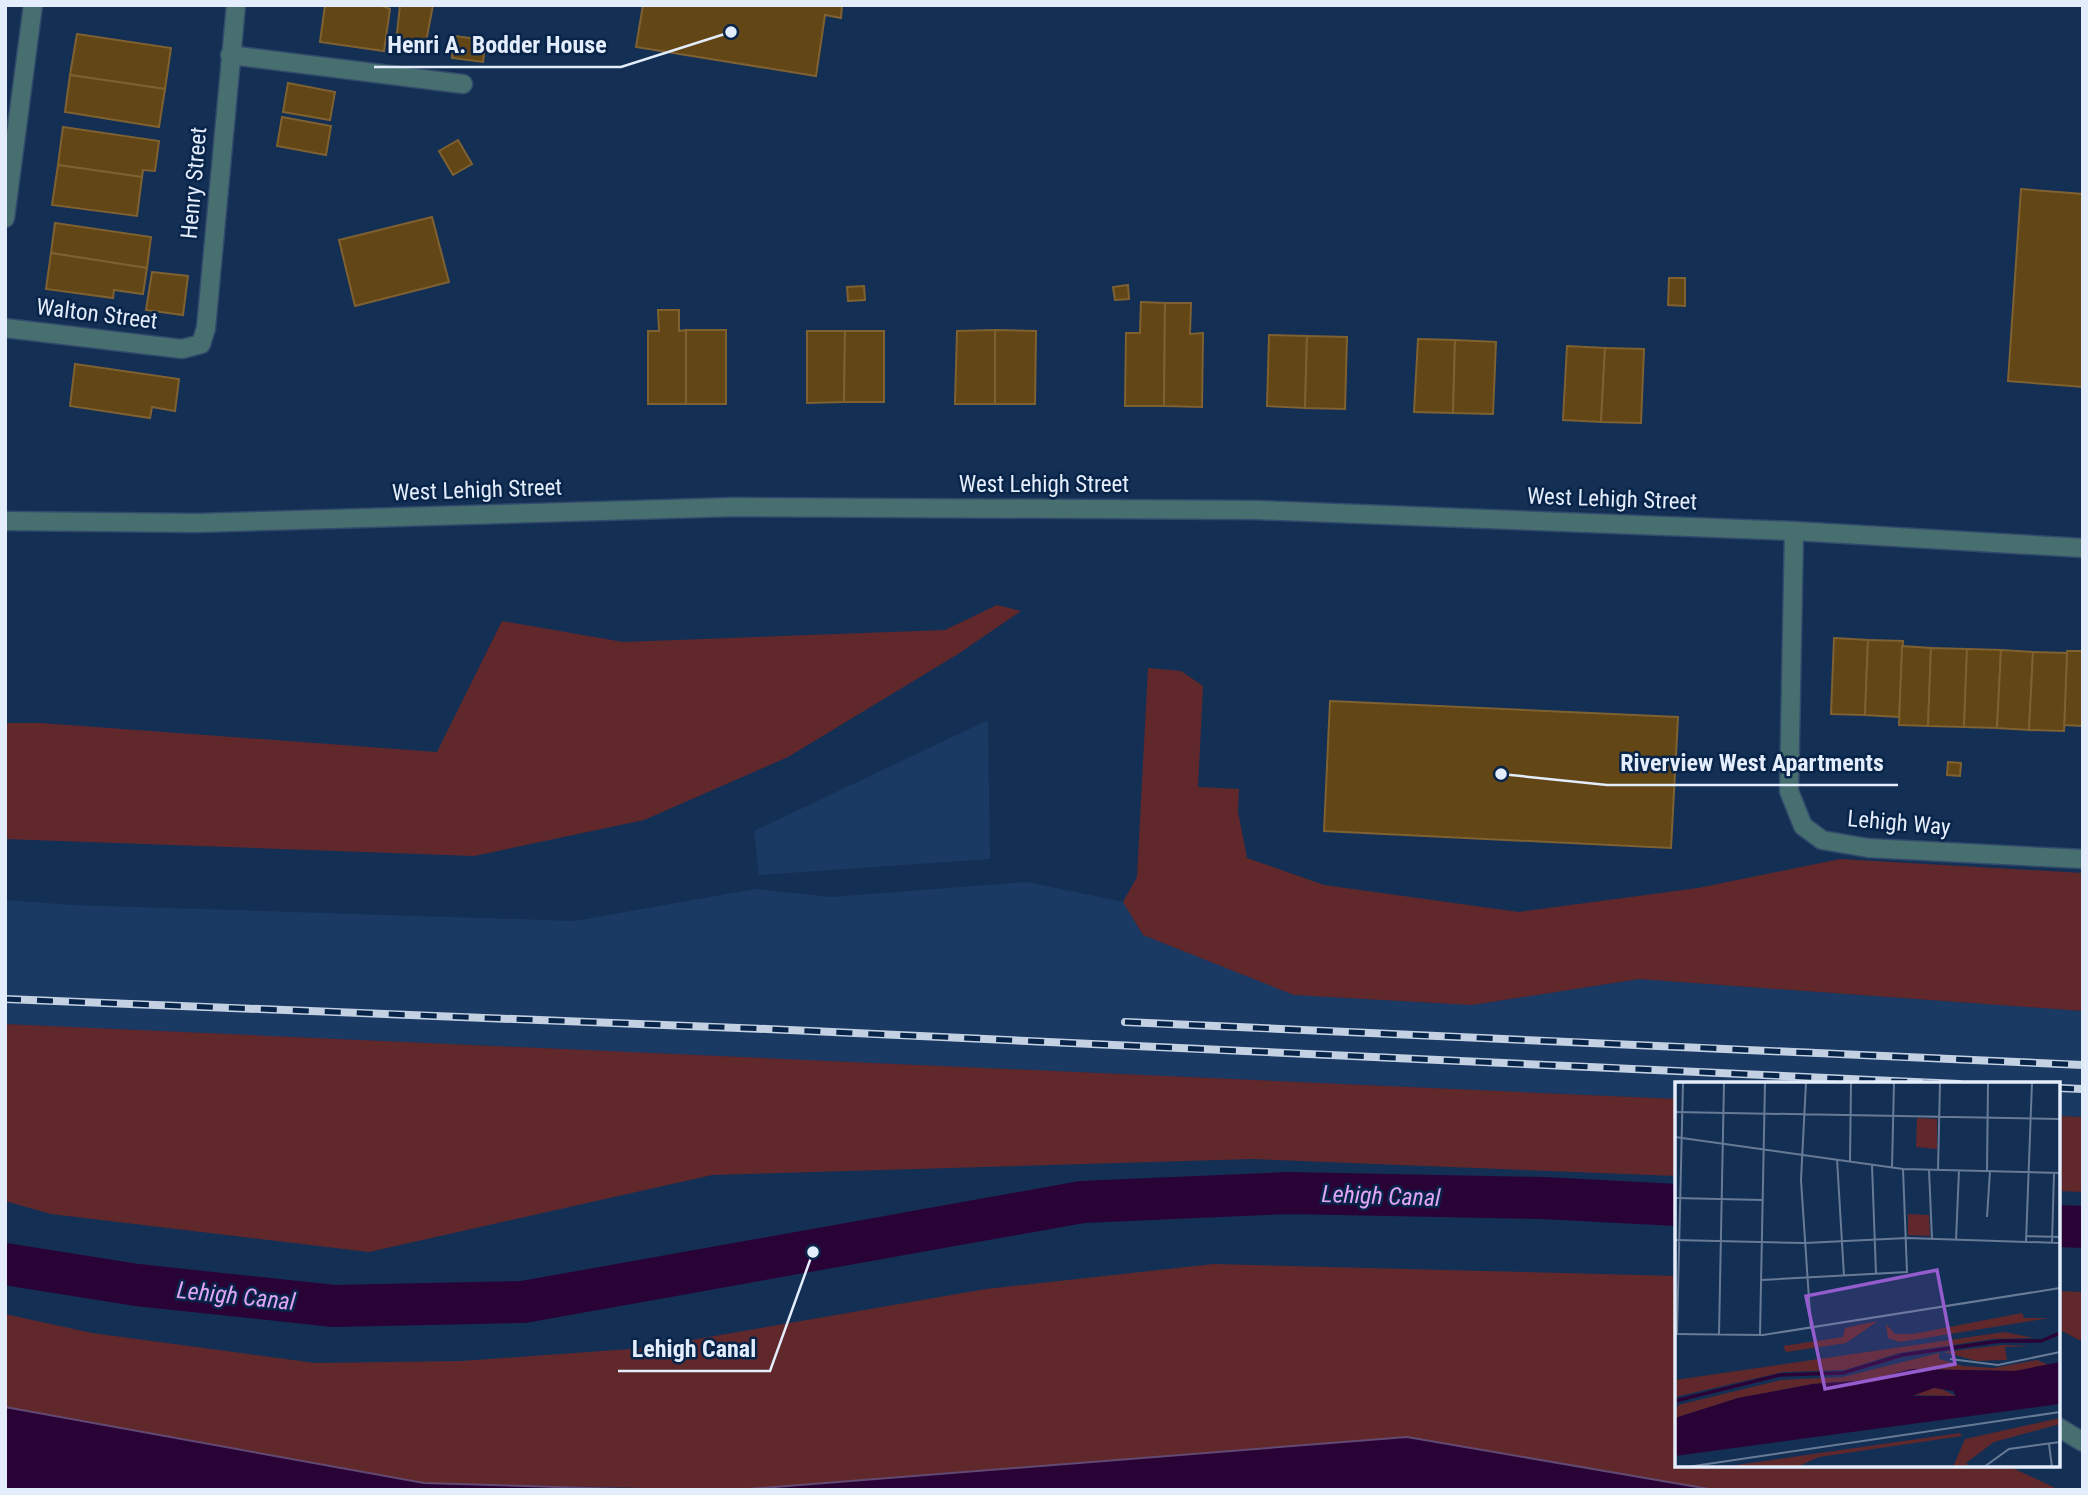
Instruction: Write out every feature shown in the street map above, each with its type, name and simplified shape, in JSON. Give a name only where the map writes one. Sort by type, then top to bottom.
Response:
[{"type":"street","points":[[5,218],[33,5]]},
{"type":"street","name":"Henry Street","points":[[183,349],[201,344],[206,328],[236,5]]},
{"type":"street","points":[[230,55],[463,84]]},
{"type":"street","name":"Walton Street","points":[[5,328],[183,349]]},
{"type":"street","name":"West Lehigh Street","points":[[5,521],[197,523],[735,507],[1256,509],[1794,531],[2083,548]]},
{"type":"street","name":"Lehigh Way","points":[[1794,531],[1789,791],[1803,826],[1822,840],[1868,848],[2083,859]]},
{"type":"street","points":[[2060,1428],[2083,1443]]},
{"type":"shaded area","points":[[997,605],[1021,611],[958,654],[788,757],[644,820],[474,856],[5,839],[5,723],[41,723],[437,752],[502,621],[623,642],[945,630]]},
{"type":"shaded area","points":[[1148,668],[1181,671],[1203,686],[1198,787],[1239,789],[1238,812],[1247,858],[1324,885],[1519,912],[1698,888],[1840,859],[2083,873],[2083,1011],[1639,979],[1472,1005],[1294,995],[1143,935],[1123,902],[1137,877]]},
{"type":"shaded area","points":[[988,720],[990,859],[759,875],[754,831]]},
{"type":"shaded area","points":[[1027,882],[1123,902],[1143,935],[1294,995],[1472,1005],[1639,979],[2083,1011],[2083,1117],[2060,1116],[2060,1082],[1675,1082],[1675,1099],[5,1024],[5,900],[71,905],[575,921],[755,889],[831,897]]},
{"type":"shaded area","points":[[5,1024],[1675,1099],[1675,1176],[1252,1159],[712,1175],[369,1252],[51,1214],[5,1201]]},
{"type":"shaded area","points":[[2060,1116],[2083,1117],[2083,1192],[2060,1191]]},
{"type":"shaded area","points":[[1214,1264],[1675,1276],[1675,1467],[2010,1467],[2060,1490],[1715,1490],[1407,1437],[736,1490],[424,1483],[5,1407],[5,1314],[92,1333],[315,1363],[461,1361],[645,1348],[986,1289]]},
{"type":"shaded area","points":[[2060,1291],[2083,1292],[2083,1342],[2060,1330]]},
{"type":"shaded area","points":[[5,1407],[424,1483],[654,1490],[5,1490]]},
{"type":"shaded area","points":[[1407,1437],[1715,1490],[736,1490]]},
{"type":"building","points":[[325,5],[380,5],[390,9],[384,51],[320,42]]},
{"type":"building","points":[[400,5],[433,5],[425,47],[396,43]]},
{"type":"building","points":[[643,5],[842,5],[841,18],[825,15],[816,76],[636,47]]},
{"type":"building","points":[[77,34],[171,48],[165,89],[70,75]]},
{"type":"building","points":[[454,36],[486,40],[483,62],[452,58]]},
{"type":"building","points":[[70,75],[165,89],[159,127],[65,112]]},
{"type":"building","points":[[288,83],[335,92],[330,120],[283,112]]},
{"type":"building","points":[[282,117],[331,126],[326,155],[277,146]]},
{"type":"building","points":[[63,127],[159,141],[155,171],[143,170],[142,177],[58,165]]},
{"type":"building","points":[[458,140],[472,164],[453,175],[439,151]]},
{"type":"building","points":[[58,165],[142,177],[137,216],[52,205]]},
{"type":"building","points":[[2021,189],[2083,194],[2083,387],[2008,381]]},
{"type":"building","points":[[432,217],[449,282],[355,306],[339,240]]},
{"type":"building","points":[[55,223],[151,237],[147,268],[51,253]]},
{"type":"building","points":[[51,253],[147,268],[143,294],[114,290],[113,298],[46,289]]},
{"type":"building","points":[[152,272],[188,276],[183,315],[146,310]]},
{"type":"building","points":[[1669,278],[1685,278],[1685,306],[1668,305]]},
{"type":"building","points":[[1128,285],[1129,299],[1115,300],[1113,287]]},
{"type":"building","points":[[864,286],[865,300],[848,301],[847,287]]},
{"type":"building","points":[[1141,302],[1165,303],[1164,406],[1125,406],[1126,333],[1140,333]]},
{"type":"building","points":[[1165,303],[1191,303],[1190,334],[1203,333],[1202,407],[1164,406]]},
{"type":"building","points":[[658,310],[679,310],[679,331],[686,330],[686,404],[648,404],[648,331],[659,331]]},
{"type":"building","points":[[686,330],[726,330],[726,404],[686,404]]},
{"type":"building","points":[[995,330],[1036,331],[1035,404],[995,404]]},
{"type":"building","points":[[995,330],[995,404],[955,404],[957,331]]},
{"type":"building","points":[[807,331],[845,331],[844,402],[807,403]]},
{"type":"building","points":[[845,331],[884,331],[884,402],[844,402]]},
{"type":"building","points":[[1269,335],[1307,336],[1305,408],[1267,406]]},
{"type":"building","points":[[1307,336],[1347,337],[1345,409],[1305,408]]},
{"type":"building","points":[[1418,339],[1455,340],[1453,413],[1414,412]]},
{"type":"building","points":[[1455,340],[1496,342],[1493,414],[1453,413]]},
{"type":"building","points":[[1567,346],[1605,348],[1601,422],[1563,420]]},
{"type":"building","points":[[1605,348],[1644,349],[1641,423],[1601,422]]},
{"type":"building","points":[[75,364],[179,379],[175,411],[152,407],[150,418],[70,406]]},
{"type":"building","points":[[1834,638],[1868,640],[1865,715],[1831,714]]},
{"type":"building","points":[[1868,640],[1903,641],[1899,717],[1865,715]]},
{"type":"building","points":[[1902,646],[1931,648],[1928,726],[1899,725]]},
{"type":"building","points":[[1931,648],[1967,649],[1964,727],[1928,726]]},
{"type":"building","points":[[1967,649],[2001,650],[1997,728],[1964,727]]},
{"type":"building","points":[[2001,650],[2033,652],[2029,730],[1997,728]]},
{"type":"building","points":[[2067,651],[2083,651],[2083,726],[2064,725]]},
{"type":"building","points":[[2033,652],[2067,653],[2064,731],[2029,730]]},
{"type":"building","points":[[1330,701],[1678,717],[1671,848],[1324,831]]},
{"type":"building","points":[[1948,762],[1961,763],[1960,776],[1947,775]]},
{"type":"waterway","name":"Lehigh Canal","points":[[5,1264],[137,1285],[334,1306],[523,1302],[1082,1202],[1289,1193],[1543,1198],[1675,1205]]},
{"type":"waterway","name":"Lehigh Canal","points":[[2060,1226],[2083,1227]]},
{"type":"railway","points":[[5,999],[767,1029],[1916,1082]]},
{"type":"railway","points":[[1125,1022],[2083,1065]]},
{"type":"railway","points":[[2060,1088],[2083,1089]]},
{"type":"place","name":"Henri A. Bodder House","points":[[731,32]]},
{"type":"place","name":"Riverview West Apartments","points":[[1501,774]]},
{"type":"place","name":"Lehigh Canal","points":[[813,1252]]}]
